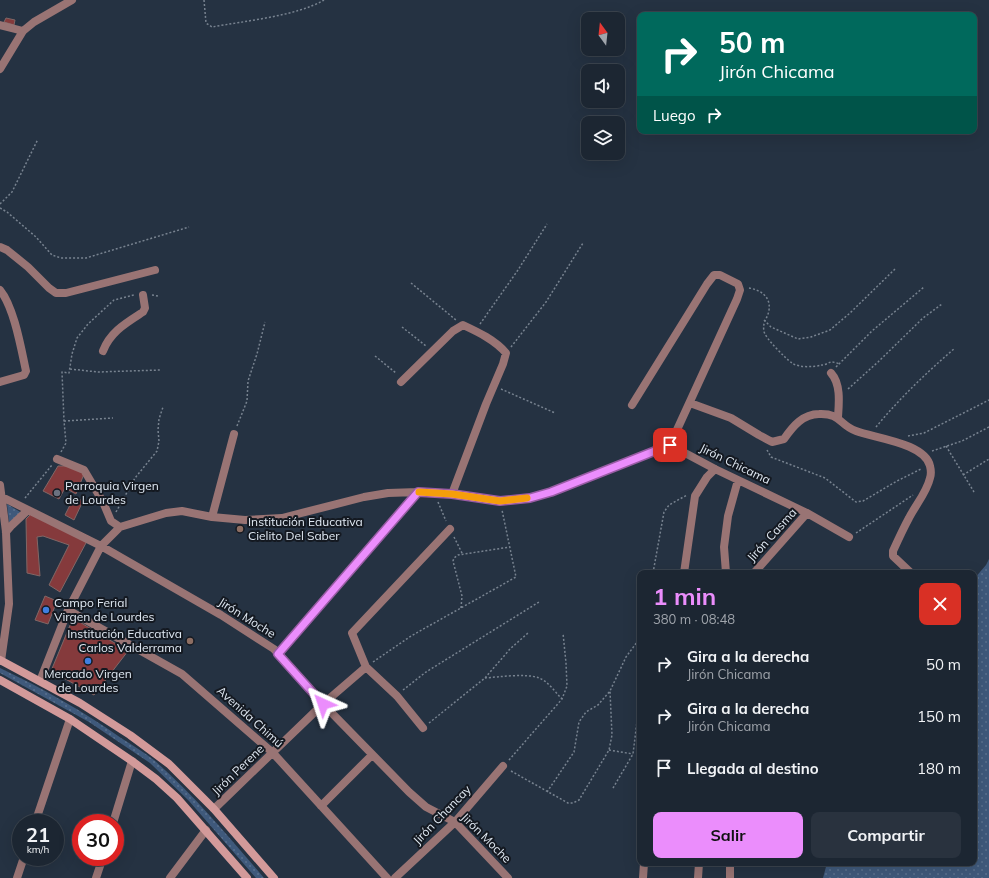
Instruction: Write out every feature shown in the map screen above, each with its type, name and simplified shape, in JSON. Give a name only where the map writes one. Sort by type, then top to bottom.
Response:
[{"type":"main road","points":[[0,660],[80,703],[130,735],[169,764],[214,809],[274,878]]},
{"type":"main road","points":[[0,680],[70,719],[156,779],[177,798],[247,878]]},
{"type":"street","points":[[0,69],[23,31],[34,22],[72,0]]},
{"type":"street","points":[[0,25],[23,31]]},
{"type":"street","points":[[0,247],[7,250],[28,267],[56,293],[66,293],[155,270]]},
{"type":"street","points":[[40,681],[68,610],[101,546],[120,527],[182,511],[212,517],[244,520],[282,518],[364,497],[388,493],[418,492],[452,494],[500,501],[530,498],[551,492],[670,445],[737,299],[740,290],[738,284],[720,275],[714,275],[632,405]]},
{"type":"street","points":[[0,290],[12,314],[26,371],[24,375],[0,382]]},
{"type":"street","points":[[103,351],[107,340],[143,312],[145,308],[143,295]]},
{"type":"street","points":[[402,381],[453,331],[463,325],[476,331],[501,347],[506,353],[452,494]]},
{"type":"street","points":[[831,373],[834,376],[838,389],[838,417]]},
{"type":"street","points":[[690,403],[731,418],[772,442],[784,439],[793,426],[805,417],[817,414],[826,414],[838,417],[847,427],[856,432],[901,443],[923,454],[930,464],[931,477],[928,485],[908,519],[893,551],[893,556],[908,570]]},
{"type":"street","points":[[212,517],[234,434]]},
{"type":"street","name":"Jirón Chicama","points":[[670,445],[715,469],[807,513],[850,537]]},
{"type":"street","points":[[57,459],[84,470],[103,502],[111,521],[120,527]]},
{"type":"street","points":[[684,570],[695,496],[707,477],[715,469]]},
{"type":"street","points":[[726,570],[724,547],[728,516],[738,480]]},
{"type":"street","points":[[0,485],[6,532],[9,604],[0,660]]},
{"type":"street","points":[[278,654],[418,492]]},
{"type":"street","name":"Jirón Moche","points":[[2,497],[101,546],[221,615],[274,649],[323,704],[409,792],[426,807],[456,822],[508,878]]},
{"type":"street","points":[[6,532],[28,510]]},
{"type":"street","name":"Jirón Casma","points":[[757,570],[807,513]]},
{"type":"street","points":[[423,728],[397,696],[366,666],[352,634],[450,530]]},
{"type":"street","name":"Avenida Chimú","points":[[68,610],[182,674],[273,753],[387,878]]},
{"type":"street","name":"Jirón Perene","points":[[214,809],[323,704],[366,666]]},
{"type":"street","points":[[38,814],[70,719]]},
{"type":"street","points":[[321,806],[372,754]]},
{"type":"street","points":[[116,814],[132,761]]},
{"type":"street","name":"Jirón Chancay","points":[[395,878],[456,822],[503,766]]},
{"type":"street","points":[[170,878],[206,830]]},
{"type":"street","points":[[17,878],[21,866]]},
{"type":"street","points":[[96,878],[99,866]]},
{"type":"street","points":[[643,878],[644,866]]},
{"type":"street","points":[[698,878],[699,866]]},
{"type":"street","points":[[730,866],[730,878]]},
{"type":"path","points":[[204,0],[206,23],[212,27],[282,14],[316,4],[324,0]]},
{"type":"path","points":[[0,204],[12,192],[38,139]]},
{"type":"path","points":[[0,208],[36,237],[52,255],[61,258],[86,258],[189,227]]},
{"type":"path","points":[[476,331],[518,270],[547,224]]},
{"type":"path","points":[[506,353],[546,302],[583,243]]},
{"type":"path","points":[[764,320],[771,327],[798,339],[811,337],[830,330],[850,313],[895,269]]},
{"type":"path","points":[[411,283],[463,325]]},
{"type":"path","points":[[739,287],[755,289],[764,294],[768,302],[769,311],[764,320],[764,332],[769,341],[792,363],[805,366],[823,366],[830,362],[840,364]]},
{"type":"path","points":[[831,373],[872,331],[924,287]]},
{"type":"path","points":[[70,369],[72,354],[78,338],[88,324],[114,300],[131,295],[158,296]]},
{"type":"path","points":[[839,396],[878,362],[923,318],[942,304]]},
{"type":"path","points":[[234,434],[247,401],[248,381],[265,322]]},
{"type":"path","points":[[402,327],[432,351]]},
{"type":"path","points":[[869,435],[897,402],[925,374],[955,348]]},
{"type":"path","points":[[374,356],[402,381]]},
{"type":"path","points":[[19,506],[57,459],[66,443],[62,372],[69,372],[70,369],[98,372],[161,370]]},
{"type":"path","points":[[494,386],[555,413]]},
{"type":"path","points":[[907,436],[924,433],[989,400]]},
{"type":"path","points":[[111,521],[135,478],[157,451],[159,441],[159,419],[163,407]]},
{"type":"path","points":[[64,421],[113,418]]},
{"type":"path","points":[[923,454],[962,441],[989,427]]},
{"type":"path","points":[[759,435],[771,457],[825,478],[856,502],[863,501],[930,464]]},
{"type":"path","points":[[946,446],[974,492]]},
{"type":"path","points":[[963,475],[989,459]]},
{"type":"path","points":[[850,537],[928,485]]},
{"type":"path","points":[[654,570],[664,512],[669,505],[701,487]]},
{"type":"path","points":[[366,666],[411,636],[516,577],[500,501]]},
{"type":"path","points":[[460,608],[462,596],[453,561],[454,558],[458,555],[510,547]]},
{"type":"path","points":[[397,696],[426,672],[539,602]]},
{"type":"path","points":[[423,728],[485,678],[510,649],[528,633]]},
{"type":"path","points":[[563,633],[567,686],[562,699],[503,766],[568,803],[573,803],[579,800],[609,750],[612,735],[610,691]]},
{"type":"path","points":[[548,792],[574,752],[579,722],[586,712],[598,705],[610,691],[626,657],[637,642]]},
{"type":"path","points":[[485,678],[532,676],[540,678],[546,682],[562,699]]},
{"type":"path","points":[[613,788],[633,754],[637,721]]},
{"type":"path","points":[[609,750],[633,754]]},
{"type":"shaded area","points":[[7,504],[22,513],[9,522]]},
{"type":"shaded area","points":[[989,559],[989,878],[823,878],[826,866],[977,866],[977,576]]},
{"type":"shaded area","points":[[0,668],[77,709],[154,760],[198,802],[264,878],[256,878],[189,801],[150,763],[89,722],[0,673]]},
{"type":"building","points":[[6,18],[15,20],[14,25],[4,22]]},
{"type":"building","points":[[58,466],[73,466],[84,474],[76,494],[65,488],[59,499],[43,491]]},
{"type":"building","points":[[74,497],[83,501],[74,520],[65,515]]},
{"type":"building","points":[[32,513],[87,541],[60,592],[49,585],[69,545],[43,536],[37,537],[40,576],[27,573],[26,519]]},
{"type":"building","name":"Campo Ferial Virgen de Lourdes","points":[[45,596],[57,601],[48,624],[35,620]]},
{"type":"building","name":"Mercado Virgen de Lourdes","points":[[73,618],[128,651],[94,695],[51,671]]},
{"type":"slow traffic","points":[[419,492],[452,494],[500,501],[527,498]]},
{"type":"place","name":"Parroquia Virgen de Lourdes","points":[[57,493]]},
{"type":"place","name":"Institución Educativa Cielito Del Saber","points":[[240,529]]},
{"type":"place","name":"Campo Ferial Virgen de Lourdes","points":[[46,610]]},
{"type":"place","name":"Institución Educativa Carlos Valderrama","points":[[190,641]]},
{"type":"place","name":"Mercado Virgen de Lourdes","points":[[88,661]]},
{"type":"route","points":[[323,704],[278,654],[418,492],[452,494],[500,501],[530,498],[551,492],[670,445]]}]
